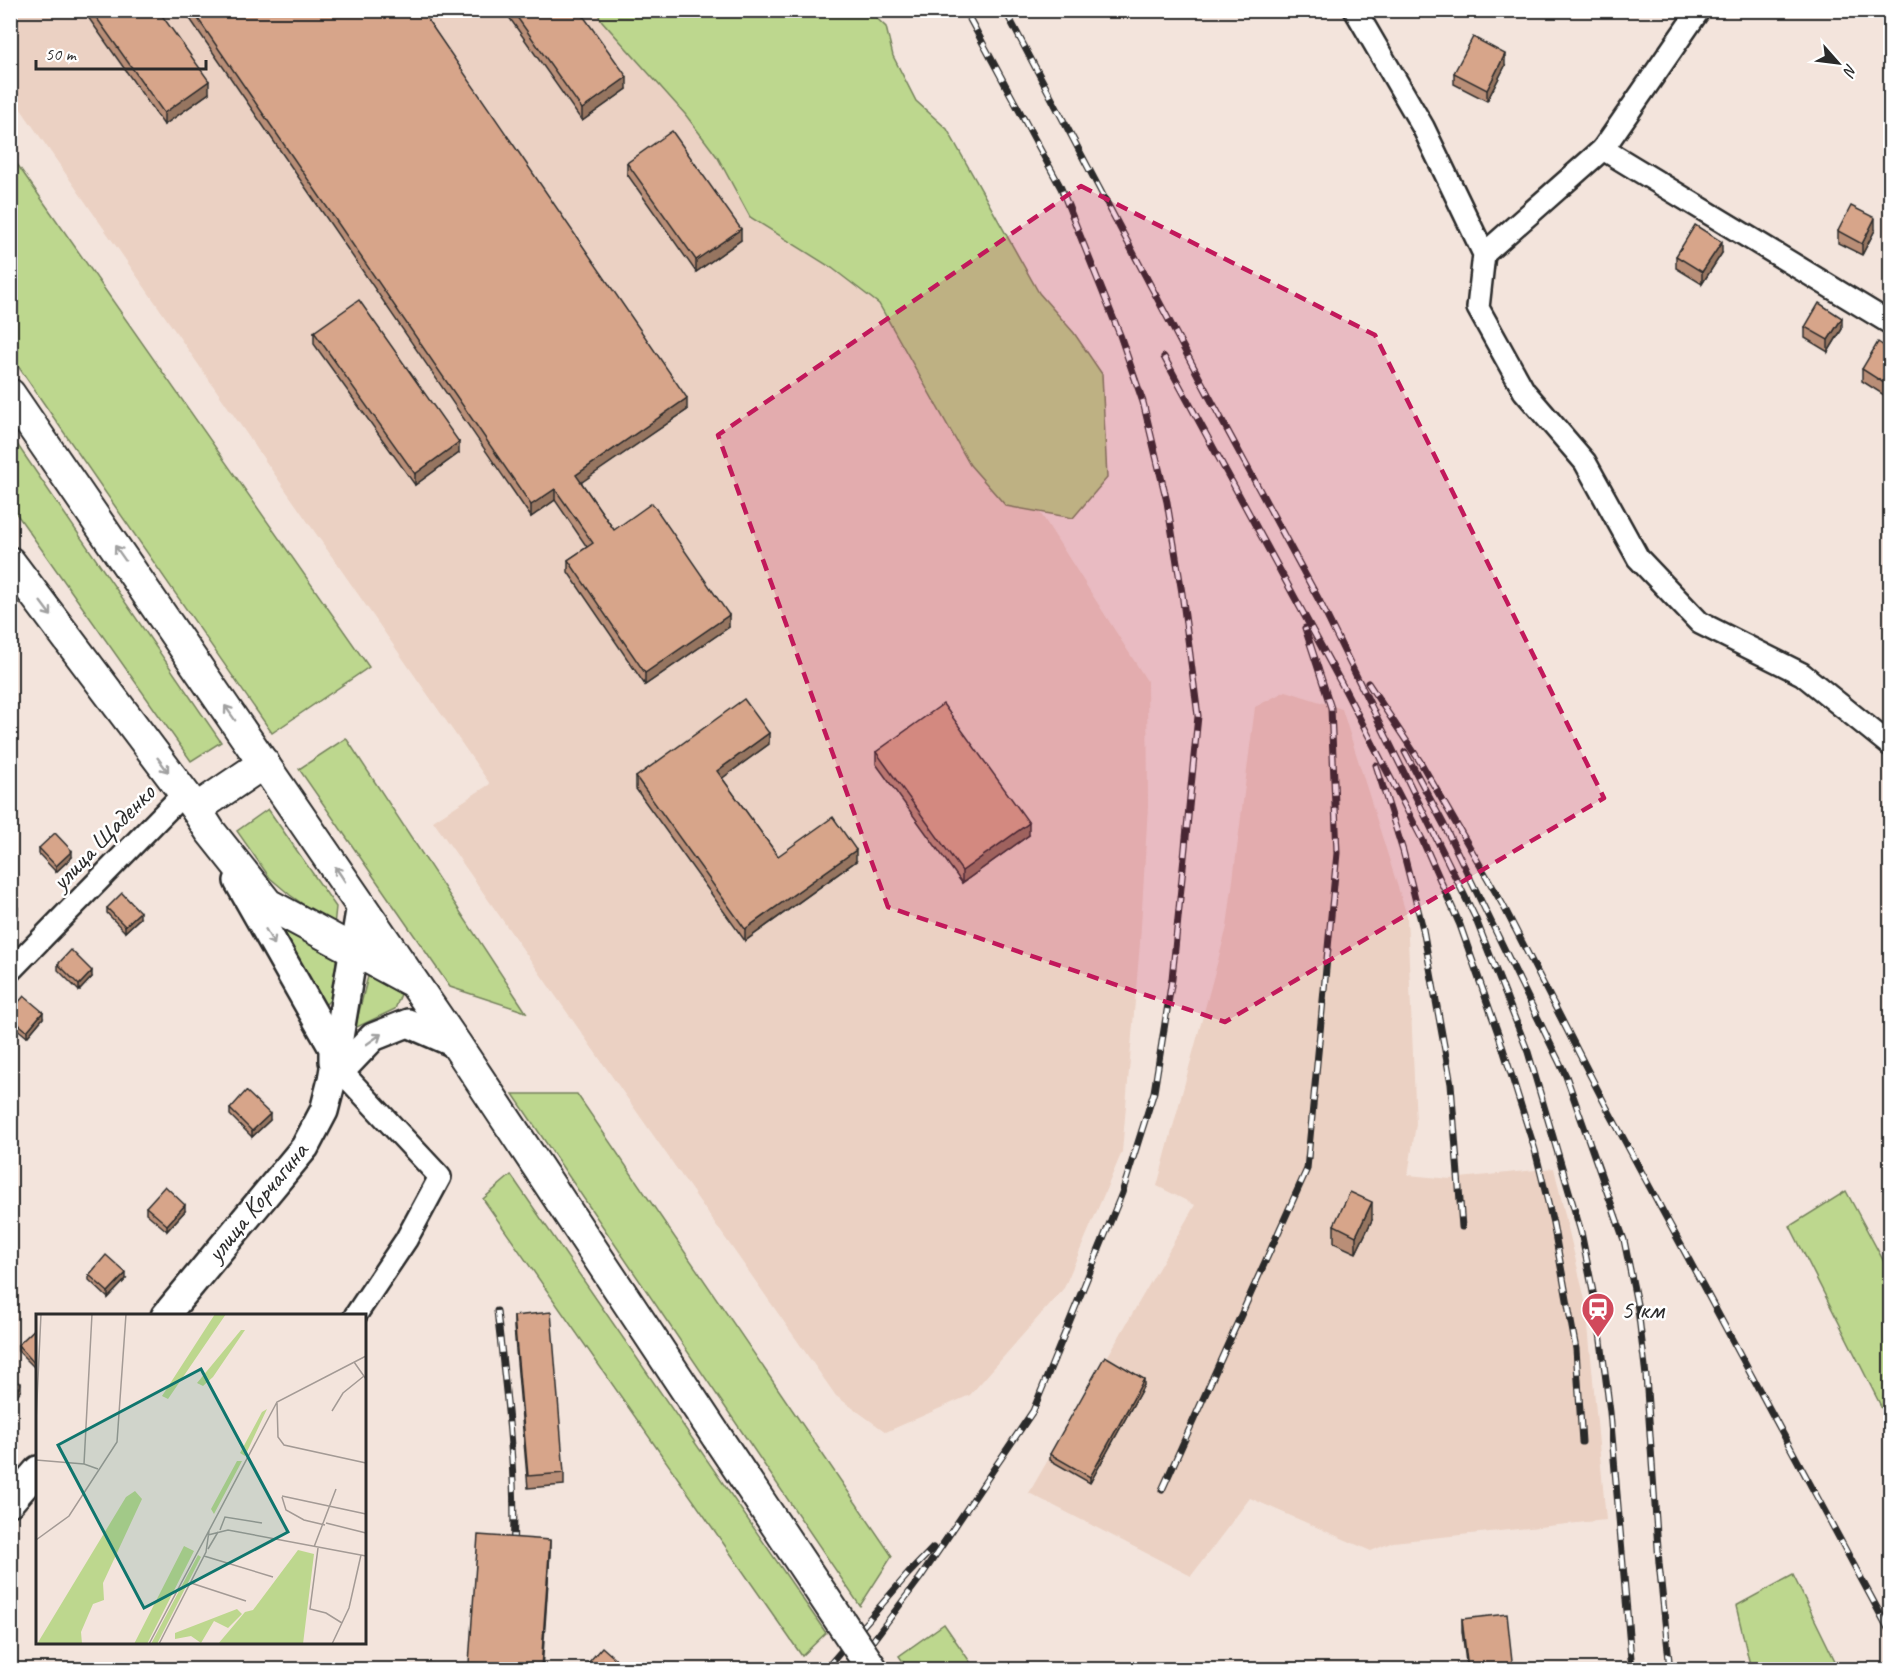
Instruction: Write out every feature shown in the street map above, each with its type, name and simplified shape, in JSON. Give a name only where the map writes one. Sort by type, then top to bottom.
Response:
[{"type":"main road","points":[[10,394],[456,1044],[873,1670]]},
{"type":"main road","points":[[10,562],[268,903],[415,984]]},
{"type":"main road","points":[[197,811],[264,763]]},
{"type":"street","points":[[1354,10],[1423,127],[1484,254],[1478,308],[1524,391],[1585,462],[1638,558],[1700,623],[1802,674],[1890,745]]},
{"type":"street","points":[[1484,254],[1604,149],[1700,10]]},
{"type":"street","points":[[1604,149],[1890,323]]},
{"type":"street","points":[[197,811],[333,1048],[337,1075],[440,1177],[406,1240],[356,1314]]},
{"type":"street","name":"улица Щаденко","points":[[10,971],[197,811]]},
{"type":"street","points":[[337,1075],[361,905]]},
{"type":"street","points":[[337,1075],[373,1037],[408,1023],[456,1044]]},
{"type":"street","name":"улица Корчагина","points":[[167,1314],[305,1147],[324,1111],[337,1075]]},
{"type":"street","points":[[10,1502],[36,1472]]},
{"type":"highlighted area","points":[[1081,186],[1375,335],[1604,798],[1225,1022],[888,907],[718,435]]},
{"type":"shaded area","points":[[10,11],[722,11],[1147,681],[1148,806],[1140,943],[1122,1152],[1064,1288],[970,1395],[886,1432],[836,1396],[433,821],[490,784],[11,95]]},
{"type":"shaded area","points":[[1286,691],[1342,709],[1407,916],[1416,1124],[1408,1175],[1451,1179],[1554,1168],[1586,1304],[1606,1520],[1393,1542],[1371,1551],[1250,1498],[1191,1576],[1029,1493],[1195,1205],[1157,1186],[1227,927],[1255,707]]},
{"type":"green space","points":[[596,11],[869,11],[886,27],[893,56],[916,101],[947,129],[1039,293],[1074,333],[1102,374],[1107,478],[1073,518],[1006,506],[970,465],[879,304],[832,268],[750,217],[718,158],[685,114],[602,21]]},
{"type":"green space","points":[[10,154],[369,667],[272,733],[11,356]]},
{"type":"green space","points":[[10,434],[221,742],[191,761],[11,506]]},
{"type":"green space","points":[[346,738],[526,1012],[450,987],[299,769]]},
{"type":"green space","points":[[268,809],[336,907],[334,926],[270,878],[237,831]]},
{"type":"green space","points":[[274,918],[337,957],[330,1000],[324,1006]]},
{"type":"green space","points":[[368,976],[401,994],[395,1009],[355,1028]]},
{"type":"green space","points":[[513,1094],[577,1094],[892,1556],[860,1606]]},
{"type":"green space","points":[[511,1175],[826,1633],[802,1656],[483,1199]]},
{"type":"green space","points":[[1846,1191],[1890,1273],[1890,1424],[1790,1226]]},
{"type":"green space","points":[[1793,1575],[1839,1669],[1751,1669],[1736,1606]]},
{"type":"green space","points":[[944,1624],[975,1669],[908,1669],[899,1656]]},
{"type":"building","points":[[91,10],[158,10],[209,81],[164,113]]},
{"type":"building","points":[[192,10],[421,10],[687,398],[576,475],[614,530],[652,503],[729,615],[645,673],[568,560],[593,543],[555,489],[531,505]]},
{"type":"building","points":[[512,10],[579,10],[627,77],[582,109]]},
{"type":"building","points":[[1473,37],[1505,54],[1487,90],[1454,73]]},
{"type":"building","points":[[672,131],[741,229],[696,260],[627,163]]},
{"type":"building","points":[[1851,206],[1875,218],[1862,244],[1838,231]]},
{"type":"building","points":[[1695,225],[1722,242],[1702,272],[1676,256]]},
{"type":"building","points":[[359,300],[459,442],[415,474],[314,332]]},
{"type":"building","points":[[1819,303],[1842,318],[1828,340],[1805,327]]},
{"type":"building","points":[[1878,342],[1890,350],[1890,380],[1887,385],[1862,369]]},
{"type":"building","points":[[744,699],[769,733],[717,771],[778,856],[833,817],[856,850],[745,929],[636,777]]},
{"type":"building","points":[[943,704],[1029,823],[962,871],[876,752]]},
{"type":"building","points":[[55,833],[72,851],[56,866],[39,848]]},
{"type":"building","points":[[122,893],[140,912],[125,926],[107,908]]},
{"type":"building","points":[[10,899],[18,908],[10,915]]},
{"type":"building","points":[[71,950],[92,971],[79,985],[58,964]]},
{"type":"building","points":[[24,996],[43,1012],[27,1031],[10,1017],[10,1012]]},
{"type":"building","points":[[246,1091],[270,1114],[252,1131],[230,1109]]},
{"type":"building","points":[[165,1186],[185,1205],[167,1225],[146,1207]]},
{"type":"building","points":[[1350,1192],[1372,1202],[1356,1236],[1334,1225]]},
{"type":"building","points":[[106,1255],[126,1273],[108,1292],[89,1275]]},
{"type":"building","points":[[551,1312],[564,1473],[528,1476],[514,1316]]},
{"type":"building","points":[[36,1328],[36,1365],[18,1345]]},
{"type":"building","points":[[1105,1356],[1144,1379],[1090,1477],[1050,1454]]},
{"type":"building","points":[[10,1377],[21,1384],[10,1400]]},
{"type":"building","points":[[478,1535],[550,1540],[541,1668],[469,1663]]},
{"type":"building","points":[[1507,1614],[1513,1670],[1468,1670],[1462,1619]]},
{"type":"building","points":[[602,1647],[628,1670],[582,1670]]},
{"type":"building","points":[[645,1663],[652,1670],[639,1670]]},
{"type":"railway","points":[[851,1670],[920,1578],[1033,1411],[1122,1193],[1154,1092],[1172,979],[1198,716],[1167,502],[1143,402],[1120,335],[1061,188],[965,10]]},
{"type":"railway","points":[[1005,10],[1320,602],[1475,917],[1528,1052],[1581,1232],[1598,1317],[1610,1412],[1632,1670]]},
{"type":"railway","points":[[1164,357],[1345,690],[1422,839],[1460,925],[1499,1036],[1535,1150],[1553,1223],[1576,1349],[1582,1442]]},
{"type":"railway","points":[[1162,1490],[1307,1169],[1337,853],[1331,708],[1305,628]]},
{"type":"railway","points":[[1368,683],[1421,763],[1503,905],[1607,1108],[1890,1632]]},
{"type":"railway","points":[[1405,752],[1444,825],[1566,1076],[1624,1240],[1638,1309],[1646,1376],[1659,1563],[1670,1670]]},
{"type":"railway","points":[[1376,765],[1403,851],[1423,929],[1451,1084],[1462,1227]]},
{"type":"railway","points":[[497,1311],[512,1462],[513,1553]]},
{"type":"railway","points":[[825,1670],[933,1548]]},
{"type":"place","name":"5 км","points":[[1598,1338]]}]
